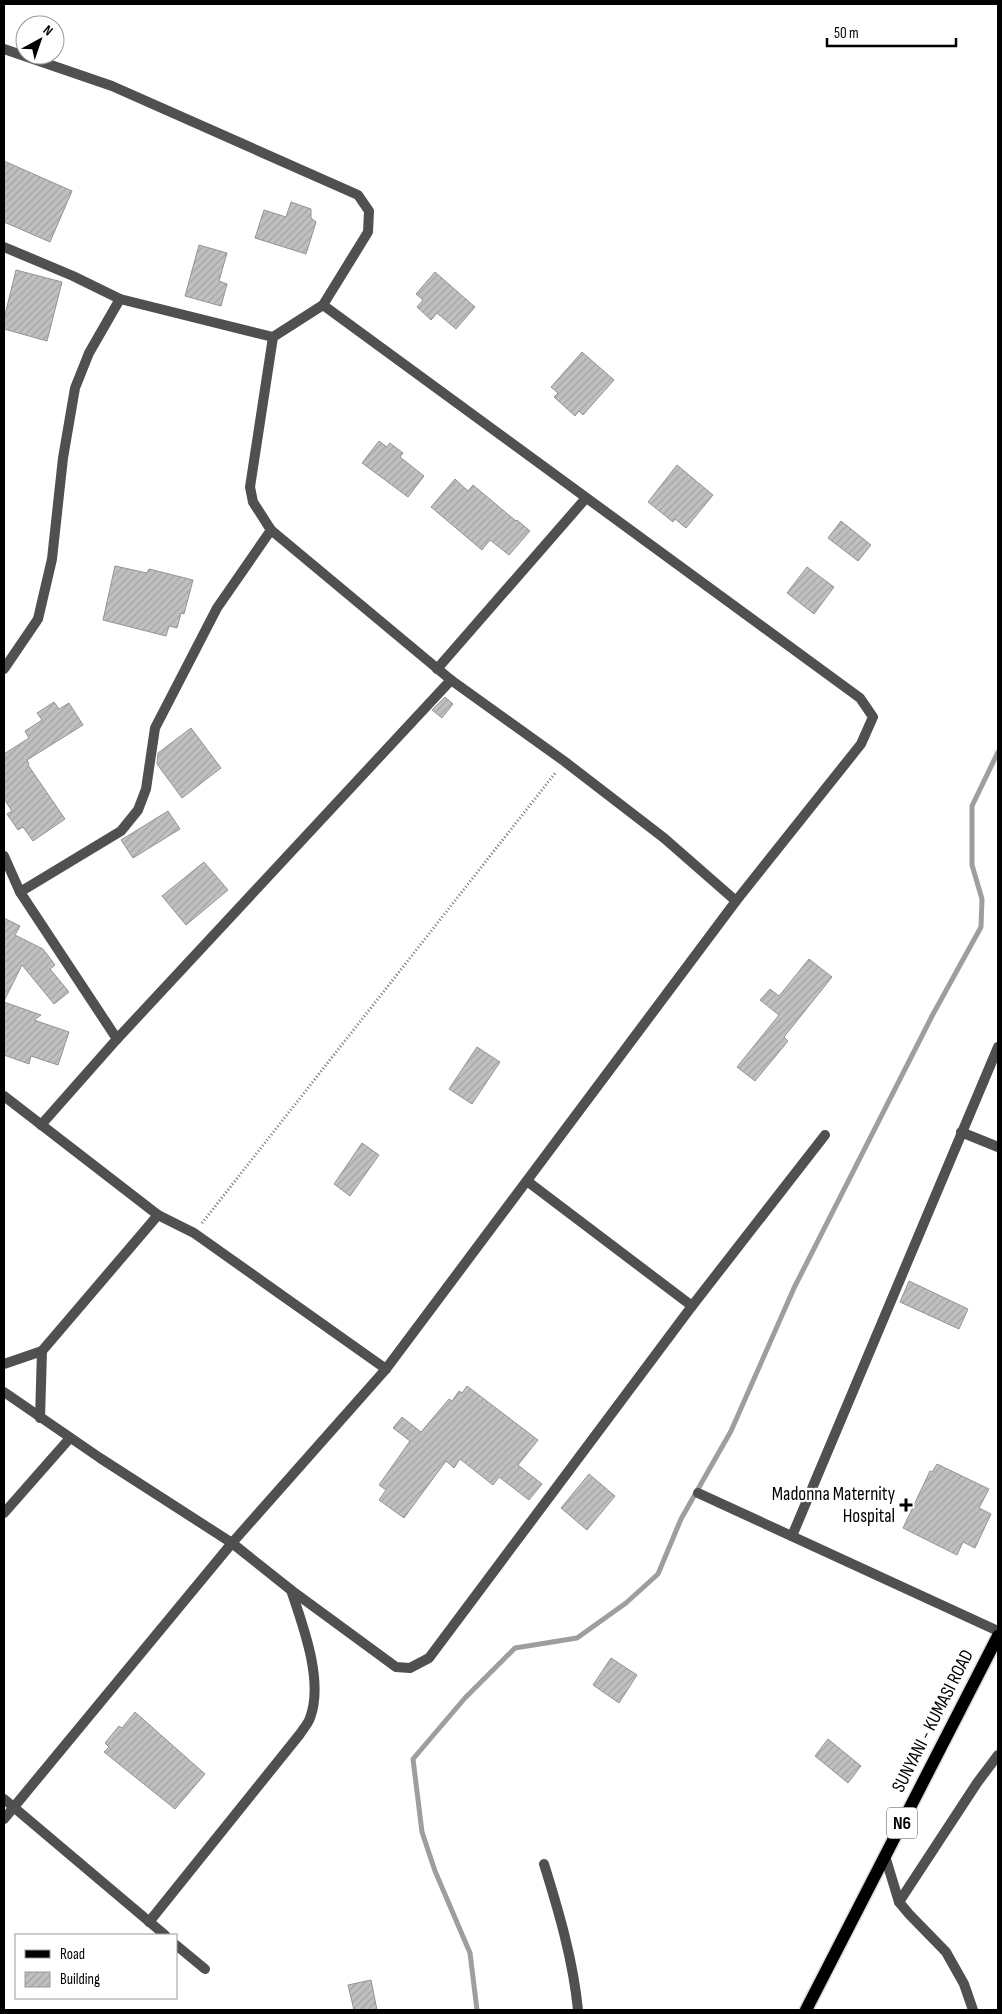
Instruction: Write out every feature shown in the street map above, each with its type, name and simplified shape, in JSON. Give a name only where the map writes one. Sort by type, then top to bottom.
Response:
[{"type":"main road","name":"SUNYANI - KUMASI ROAD","points":[[806,2010],[998,1636]]},
{"type":"street","points":[[4,49],[112,86],[358,195],[369,211],[368,232],[323,305],[273,337],[120,299],[73,276],[4,247]]},
{"type":"street","points":[[4,669],[38,619],[52,559],[63,458],[75,388],[88,353],[120,299]]},
{"type":"street","points":[[4,1819],[232,1543],[386,1369],[736,901],[861,744],[873,717],[860,698],[323,305]]},
{"type":"street","points":[[273,337],[250,487],[253,502],[270,530],[451,680],[564,761],[664,838],[736,901]]},
{"type":"street","points":[[438,669],[586,498]]},
{"type":"street","points":[[20,892],[121,831],[138,810],[146,789],[155,728],[217,608],[270,530]]},
{"type":"street","points":[[42,1125],[117,1039],[451,680]]},
{"type":"street","points":[[4,856],[20,892],[117,1039]]},
{"type":"street","points":[[792,1536],[998,1047]]},
{"type":"street","points":[[4,1096],[158,1215],[194,1233],[386,1369]]},
{"type":"street","points":[[961,1132],[998,1147]]},
{"type":"street","points":[[4,1392],[70,1438],[232,1543],[292,1590],[396,1666],[410,1668],[429,1658],[692,1306],[825,1135]]},
{"type":"street","points":[[527,1181],[692,1306]]},
{"type":"street","points":[[4,1364],[42,1351],[158,1215]]},
{"type":"street","points":[[40,1418],[42,1351]]},
{"type":"street","points":[[4,1513],[70,1438]]},
{"type":"street","points":[[698,1493],[998,1630]]},
{"type":"street","points":[[149,1922],[300,1734],[310,1717],[314,1680],[311,1652],[292,1590]]},
{"type":"street","points":[[899,1902],[977,1783],[998,1755]]},
{"type":"street","points":[[4,1799],[164,1934]]},
{"type":"street","points":[[885,1856],[899,1902],[908,1914],[946,1952],[964,1984],[972,2010]]},
{"type":"street","points":[[544,1864],[564,1929],[575,1983],[578,2010]]},
{"type":"street","points":[[178,1947],[206,1970]]},
{"type":"path","points":[[194,1233],[564,761]]},
{"type":"building","points":[[4,161],[72,191],[50,242],[4,222]]},
{"type":"building","points":[[291,202],[311,209],[311,218],[316,222],[306,254],[255,238],[264,210],[286,217]]},
{"type":"building","points":[[199,245],[227,253],[219,281],[227,284],[221,306],[185,296]]},
{"type":"building","points":[[16,270],[62,282],[47,341],[4,329],[4,319]]},
{"type":"building","points":[[435,272],[475,307],[456,329],[437,313],[431,320],[417,307],[423,300],[416,294]]},
{"type":"building","points":[[582,352],[614,380],[583,415],[579,411],[575,416],[554,397],[558,393],[551,387]]},
{"type":"building","points":[[379,441],[387,447],[390,443],[403,453],[400,457],[424,476],[408,497],[362,463]]},
{"type":"building","points":[[677,465],[713,495],[686,528],[675,519],[673,522],[648,502]]},
{"type":"building","points":[[455,479],[468,491],[473,485],[530,531],[509,555],[490,540],[482,550],[431,507]]},
{"type":"building","points":[[841,521],[871,545],[858,561],[828,538]]},
{"type":"building","points":[[115,566],[147,573],[149,569],[193,580],[184,614],[181,613],[177,628],[169,626],[166,636],[103,620]]},
{"type":"building","points":[[807,567],[834,587],[814,614],[787,593]]},
{"type":"building","points":[[445,697],[453,704],[442,718],[432,710]]},
{"type":"building","points":[[54,702],[59,709],[69,703],[83,725],[27,760],[28,765],[65,819],[33,841],[23,827],[18,830],[7,814],[12,811],[4,799],[4,754],[29,738],[25,731],[42,720],[37,713]]},
{"type":"building","points":[[191,728],[221,768],[182,798],[157,764],[158,753]]},
{"type":"building","points":[[168,811],[180,829],[133,858],[121,840]]},
{"type":"building","points":[[204,862],[228,890],[186,925],[162,896]]},
{"type":"building","points":[[4,918],[20,926],[15,935],[43,949],[55,965],[50,969],[69,992],[54,1004],[22,965],[4,1001]]},
{"type":"building","points":[[809,959],[832,977],[784,1037],[788,1041],[755,1081],[737,1067],[779,1015],[760,1000],[770,989],[779,996]]},
{"type":"building","points":[[4,1002],[41,1015],[34,1020],[69,1032],[58,1065],[31,1056],[29,1064],[4,1055]]},
{"type":"building","points":[[477,1047],[500,1062],[472,1104],[449,1089]]},
{"type":"building","points":[[362,1143],[379,1155],[350,1196],[334,1184]]},
{"type":"building","points":[[909,1281],[968,1309],[959,1329],[900,1302]]},
{"type":"building","points":[[467,1386],[538,1440],[518,1465],[542,1484],[529,1500],[499,1477],[493,1485],[460,1459],[454,1468],[446,1461],[404,1518],[379,1500],[386,1490],[379,1485],[410,1441],[393,1428],[402,1417],[421,1432],[449,1399],[452,1401],[459,1391],[462,1393]]},
{"type":"building","points":[[937,1464],[989,1489],[979,1508],[991,1514],[975,1548],[963,1542],[957,1555],[903,1528],[930,1471],[932,1472]]},
{"type":"building","points":[[589,1474],[615,1496],[587,1530],[561,1508]]},
{"type":"building","points":[[611,1658],[637,1675],[619,1703],[593,1685]]},
{"type":"building","points":[[135,1712],[205,1774],[175,1809],[104,1752],[109,1747],[105,1743],[119,1726],[122,1728]]},
{"type":"building","points":[[828,1739],[861,1766],[848,1783],[815,1756]]},
{"type":"building","points":[[371,1980],[377,2010],[354,2010],[348,1985]]},
{"type":"waterway","points":[[477,2010],[470,1953],[435,1871],[422,1832],[413,1759],[465,1698],[515,1648],[577,1638],[626,1603],[658,1574],[681,1519],[731,1431],[794,1288],[932,1016],[981,927],[982,899],[972,865],[972,806],[998,752]]},
{"type":"place","name":"Madonna Maternity Hospital","points":[[906,1505]]}]
